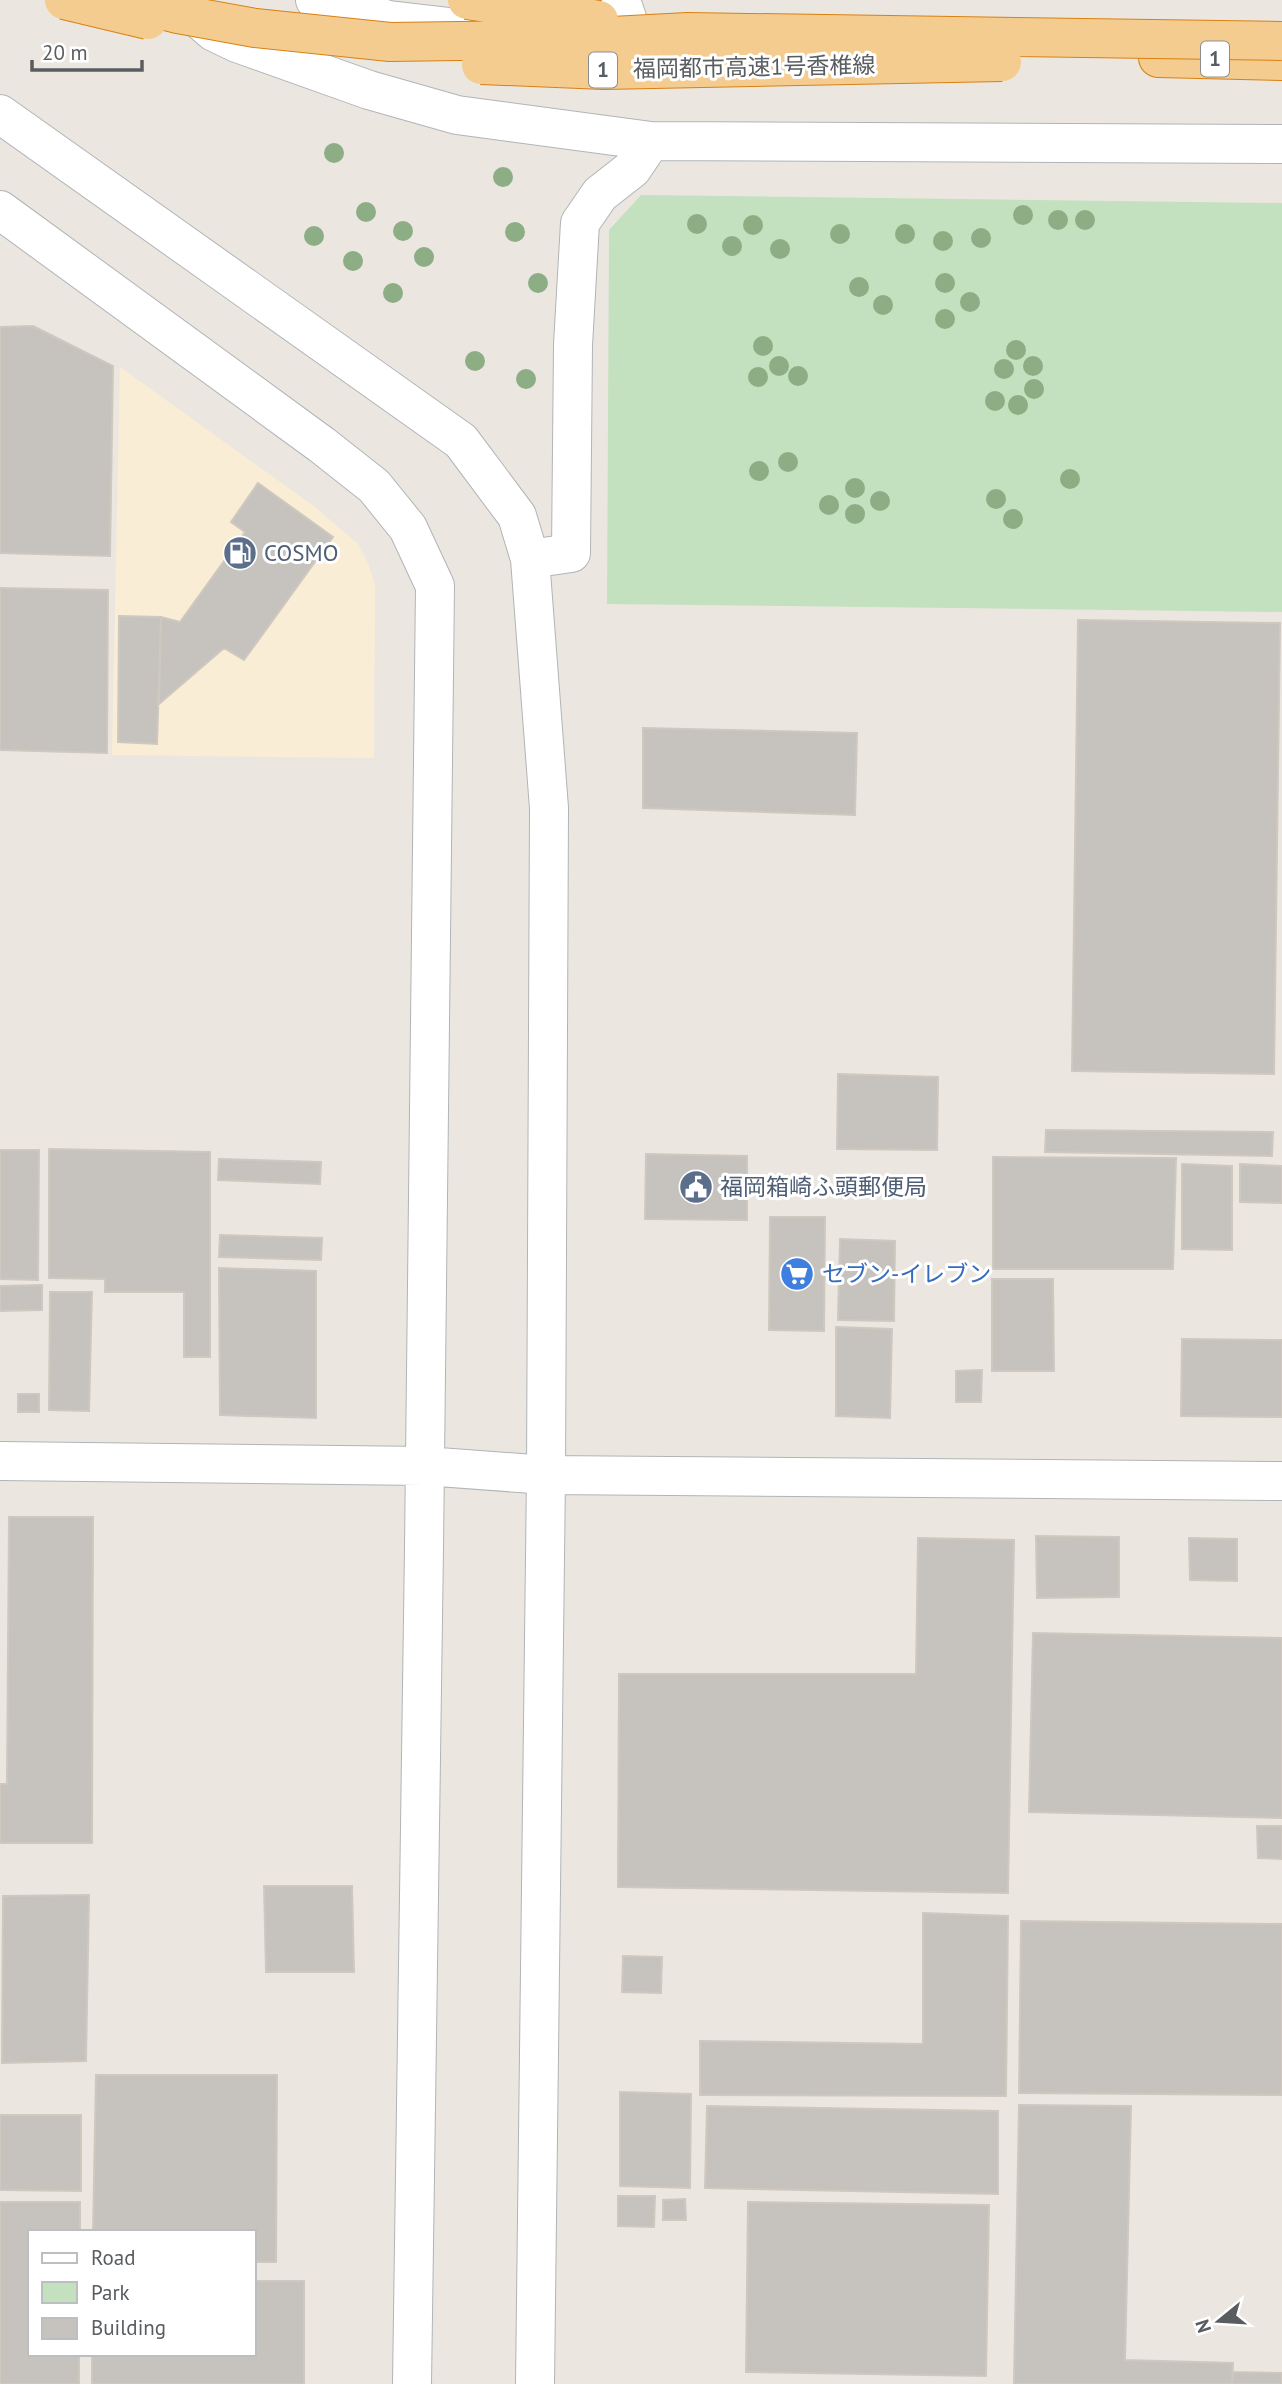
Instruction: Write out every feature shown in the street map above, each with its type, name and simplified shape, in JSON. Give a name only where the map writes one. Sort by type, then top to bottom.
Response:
[{"type":"highway","name":"福岡都市高速1号香椎線","points":[[64,0],[266,46],[322,54],[482,65],[604,70],[1147,58],[1282,61]]},
{"type":"highway","name":"福岡都市高速1号香椎線","points":[[123,0],[178,14],[255,28],[390,42],[536,40],[688,32],[1282,41]]},
{"type":"highway","points":[[467,0],[608,21],[955,25],[1147,58]]},
{"type":"highway","points":[[522,0],[688,32]]},
{"type":"street","points":[[178,0],[214,32],[369,90],[457,115],[651,141],[1282,144]]},
{"type":"street","points":[[315,0],[389,20],[447,28],[631,30],[848,37],[1008,36],[1282,41]]},
{"type":"street","points":[[522,0],[544,6],[624,9],[631,30]]},
{"type":"street","points":[[0,114],[461,441],[517,516],[530,559],[549,808],[546,1475],[535,2384]]},
{"type":"street","points":[[530,559],[571,552],[573,345],[580,223],[600,194],[632,169],[651,141]]},
{"type":"street","points":[[0,210],[322,445],[374,486],[408,527],[435,586],[412,2384]]},
{"type":"street","points":[[0,1461],[425,1466],[546,1475],[1282,1481]]},
{"type":"shaded area","name":"COSMO","points":[[120,367],[315,507],[358,544],[375,584],[374,758],[112,755]]},
{"type":"green space","points":[[641,195],[1282,203],[1282,612],[607,604],[609,230]]},
{"type":"building","points":[[33,326],[113,366],[110,556],[0,553],[0,327]]},
{"type":"building","points":[[258,483],[333,537],[244,660],[224,648],[159,704],[161,617],[180,622],[245,532],[231,522]]},
{"type":"building","points":[[0,588],[108,590],[107,753],[0,750]]},
{"type":"building","points":[[119,616],[161,617],[157,744],[118,742]]},
{"type":"building","points":[[1078,620],[1280,623],[1274,1074],[1072,1071]]},
{"type":"building","points":[[643,728],[857,733],[855,815],[643,808]]},
{"type":"building","points":[[838,1074],[938,1077],[937,1150],[837,1149]]},
{"type":"building","points":[[1046,1130],[1273,1132],[1272,1156],[1045,1152]]},
{"type":"building","points":[[49,1149],[210,1152],[210,1357],[184,1357],[184,1292],[105,1292],[105,1279],[49,1278]]},
{"type":"building","points":[[0,1150],[39,1150],[38,1280],[0,1279]]},
{"type":"building","name":"福岡箱崎ふ頭郵便局","points":[[646,1154],[747,1156],[747,1220],[645,1219]]},
{"type":"building","points":[[993,1157],[1176,1158],[1173,1269],[993,1269]]},
{"type":"building","points":[[219,1159],[321,1162],[320,1184],[218,1180]]},
{"type":"building","points":[[1182,1164],[1232,1166],[1232,1250],[1182,1249]]},
{"type":"building","points":[[1240,1164],[1282,1166],[1282,1203],[1240,1202]]},
{"type":"building","name":"セブン-イレブン","points":[[770,1217],[825,1217],[824,1331],[769,1330]]},
{"type":"building","points":[[220,1235],[322,1238],[321,1260],[219,1257]]},
{"type":"building","points":[[840,1239],[895,1241],[894,1321],[838,1320]]},
{"type":"building","points":[[219,1268],[316,1271],[316,1418],[220,1415]]},
{"type":"building","points":[[992,1279],[1053,1279],[1054,1371],[992,1371]]},
{"type":"building","points":[[42,1285],[42,1310],[0,1311],[0,1286]]},
{"type":"building","points":[[50,1292],[92,1292],[89,1411],[49,1410]]},
{"type":"building","points":[[836,1327],[892,1329],[890,1418],[836,1416]]},
{"type":"building","points":[[1182,1339],[1282,1340],[1282,1417],[1181,1416]]},
{"type":"building","points":[[982,1370],[981,1402],[956,1402],[956,1371]]},
{"type":"building","points":[[18,1394],[39,1394],[39,1412],[18,1412]]},
{"type":"building","points":[[9,1517],[93,1517],[92,1843],[0,1843],[0,1784],[7,1784]]},
{"type":"building","points":[[1036,1536],[1119,1537],[1119,1597],[1037,1598]]},
{"type":"building","points":[[918,1538],[1014,1540],[1008,1893],[618,1887],[619,1674],[916,1674]]},
{"type":"building","points":[[1189,1538],[1237,1539],[1237,1581],[1190,1580]]},
{"type":"building","points":[[1033,1633],[1282,1638],[1282,1818],[1029,1812]]},
{"type":"building","points":[[1257,1826],[1282,1826],[1282,1859],[1258,1858]]},
{"type":"building","points":[[264,1886],[352,1886],[354,1972],[266,1972]]},
{"type":"building","points":[[89,1895],[86,2061],[2,2063],[3,1896]]},
{"type":"building","points":[[923,1913],[1008,1916],[1006,2096],[700,2095],[700,2041],[923,2044]]},
{"type":"building","points":[[1021,1921],[1282,1924],[1282,2095],[1019,2093]]},
{"type":"building","points":[[623,1956],[662,1957],[661,1993],[622,1992]]},
{"type":"building","points":[[96,2075],[277,2075],[276,2262],[256,2262],[256,2230],[93,2230]]},
{"type":"building","points":[[620,2092],[691,2094],[690,2188],[620,2186]]},
{"type":"building","points":[[1019,2105],[1131,2106],[1125,2360],[1233,2363],[1232,2384],[1014,2384]]},
{"type":"building","points":[[707,2106],[998,2111],[998,2194],[705,2188]]},
{"type":"building","points":[[0,2115],[81,2115],[81,2191],[0,2190]]},
{"type":"building","points":[[618,2196],[655,2196],[654,2227],[618,2226]]},
{"type":"building","points":[[685,2199],[686,2220],[663,2220],[663,2200]]},
{"type":"building","points":[[0,2202],[80,2202],[80,2230],[28,2230],[28,2356],[79,2356],[79,2384],[0,2384]]},
{"type":"building","points":[[748,2202],[989,2205],[986,2376],[746,2372]]},
{"type":"building","points":[[256,2281],[304,2281],[304,2384],[92,2384],[92,2356],[256,2356]]},
{"type":"building","points":[[1233,2372],[1282,2373],[1282,2384],[1232,2384]]},
{"type":"place","name":"COSMO","points":[[240,553]]},
{"type":"place","name":"福岡箱崎ふ頭郵便局","points":[[696,1187]]},
{"type":"place","name":"セブン-イレブン","points":[[797,1274]]}]
